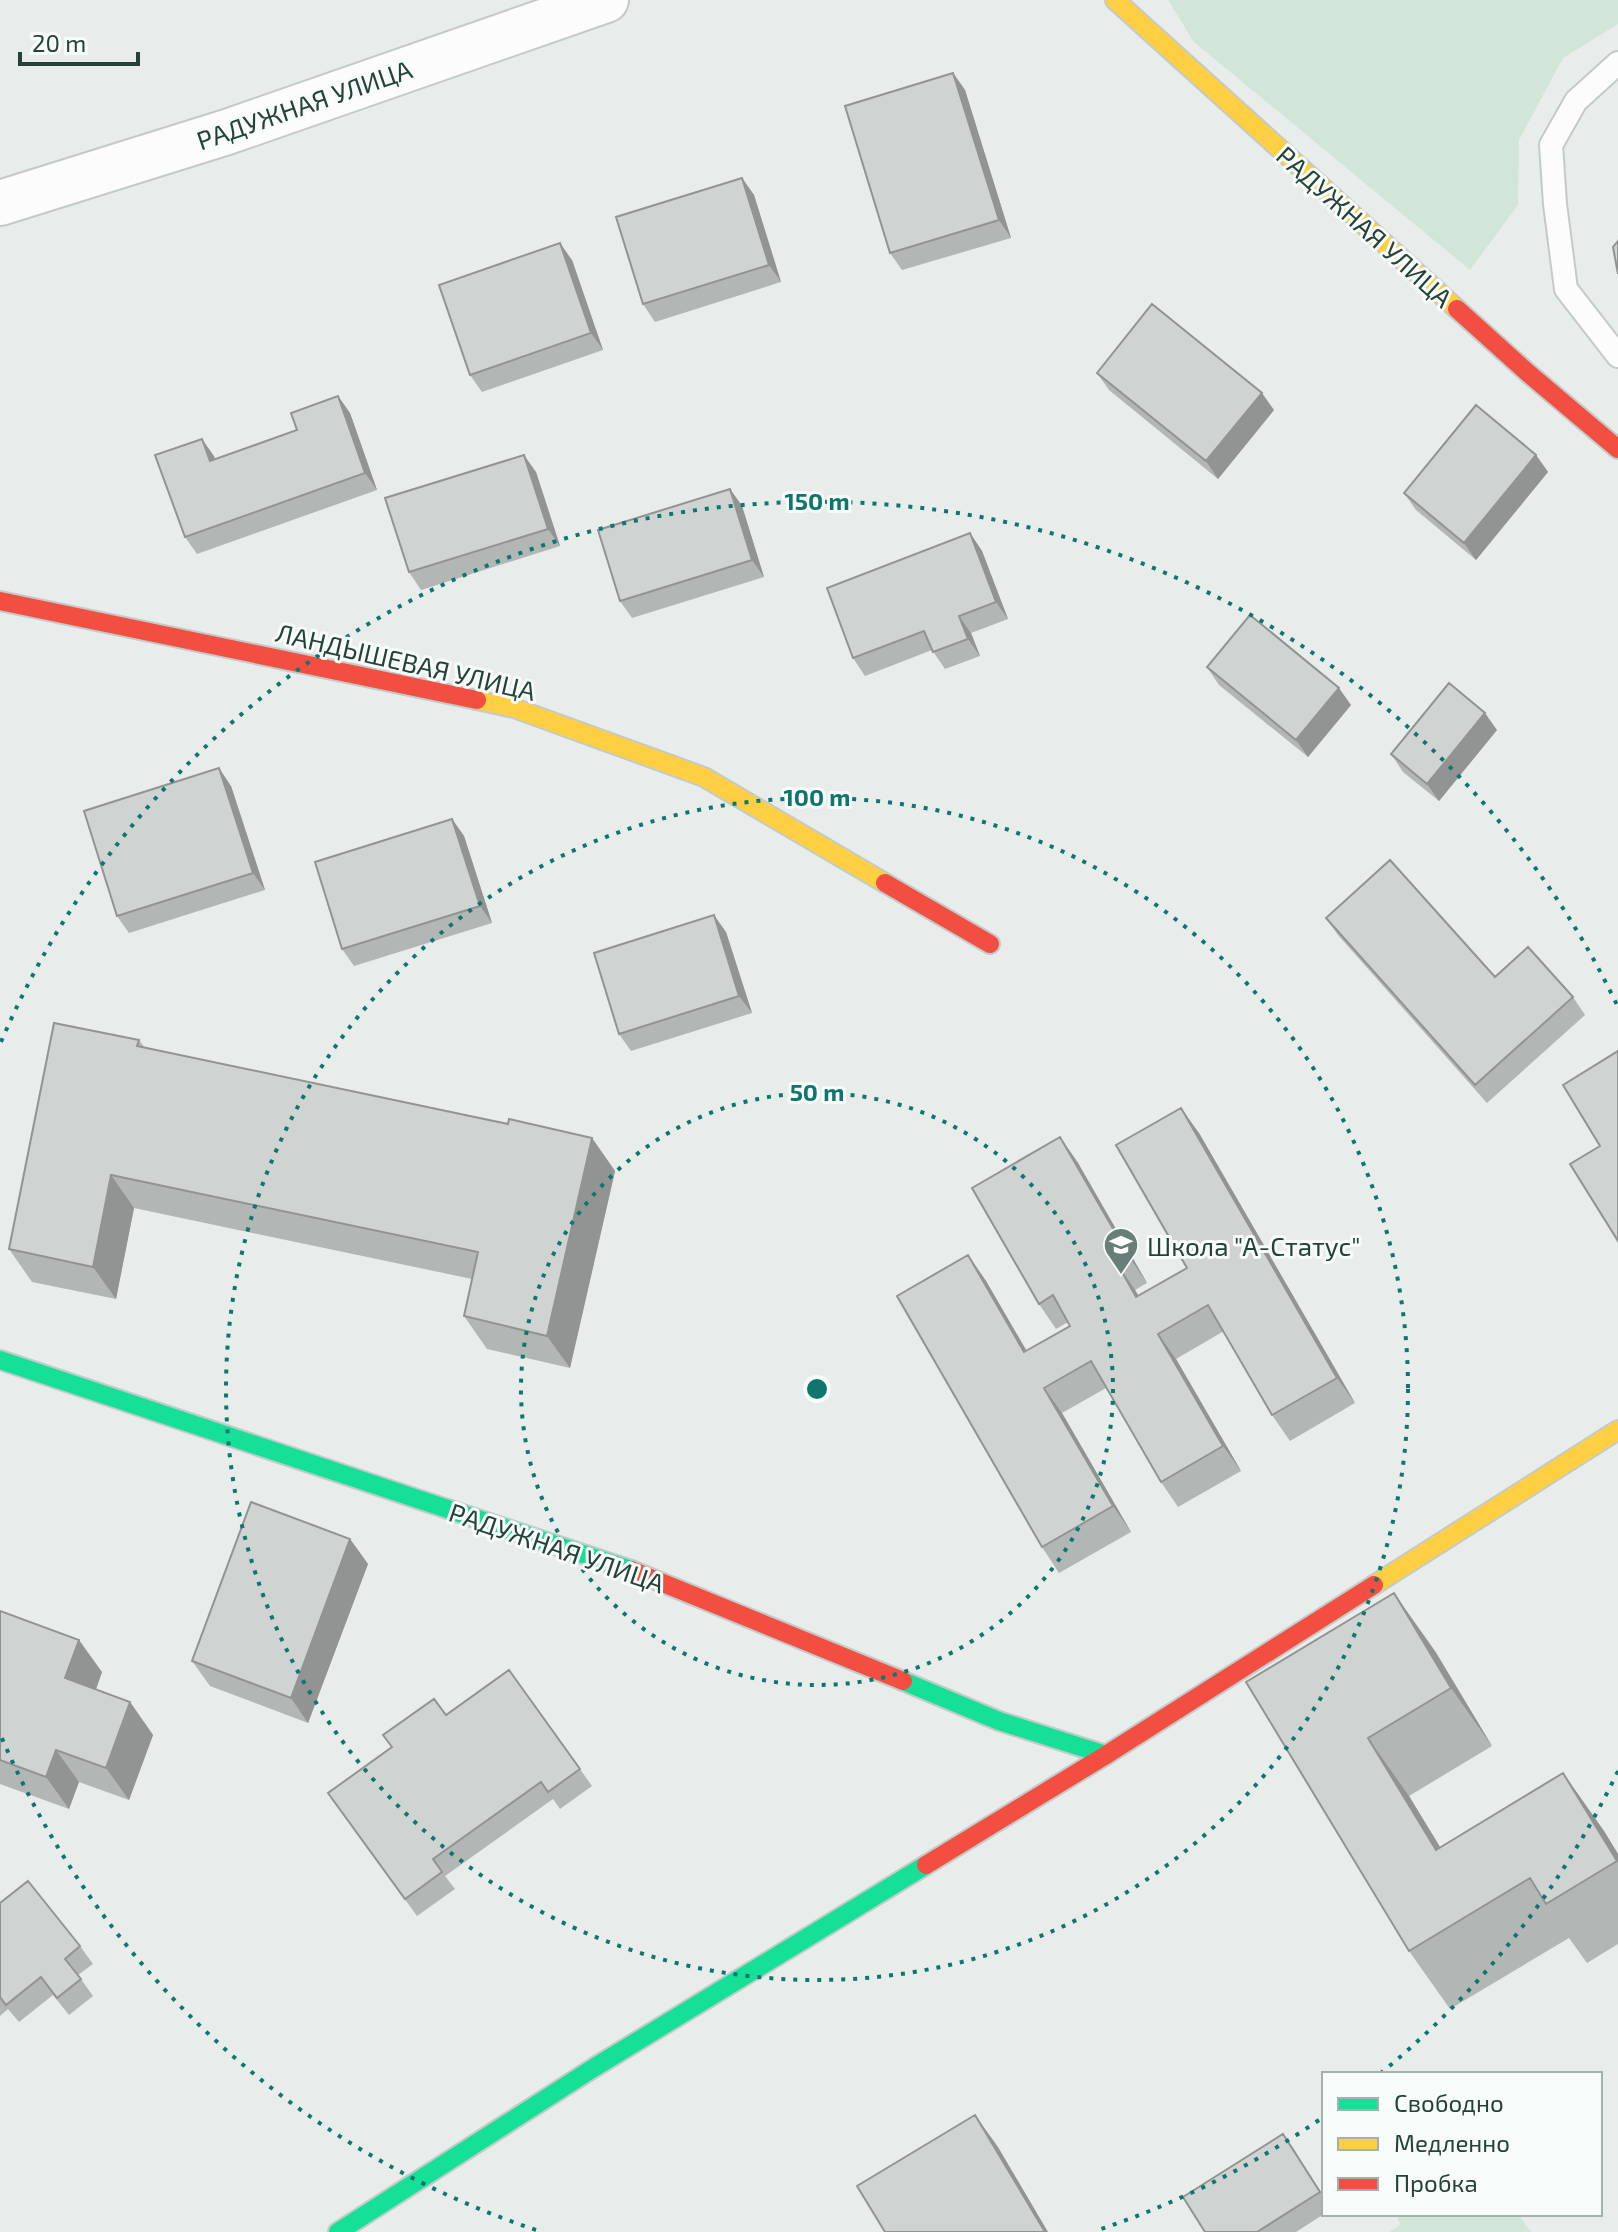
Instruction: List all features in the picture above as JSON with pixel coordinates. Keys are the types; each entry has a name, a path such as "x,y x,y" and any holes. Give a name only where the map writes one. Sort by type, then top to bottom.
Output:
{"street":[{"name":"РАДУЖНАЯ УЛИЦА","path":"0,203 227,132 606,0"},
{"name":"РАДУЖНАЯ УЛИЦА","path":"1115,0 1528,373 1618,449"},
{"name":"ЛАНДЫШЕВАЯ УЛИЦА","path":"0,601 514,708 704,777 990,944"},
{"name":"РАДУЖНАЯ УЛИЦА","path":"0,1360 619,1565 999,1721 1106,1755"},
{"path":"338,2232 595,2067 1106,1755 1618,1430"}],"lane":[{"path":"1618,63 1576,101 1551,145 1566,289 1618,356"}],"green space":[{"path":"1168,0 1618,0 1618,24 1563,58 1519,140 1518,205 1470,270 1194,42"},
{"path":"1397,2216 1519,2216 1531,2232 1389,2232 1400,2225"}],"building":[{"path":"953,73 999,220 890,253 845,106"},
{"path":"742,178 769,265 643,304 616,217"},
{"path":"1618,241 1618,274 1613,247"},
{"path":"560,243 591,333 470,375 439,285"},
{"path":"1152,304 1262,393 1206,461 1097,373"},
{"path":"338,396 365,473 185,537 155,455 202,439 210,461 297,430 291,413"},
{"path":"1476,405 1536,455 1464,543 1404,493"},
{"path":"524,455 548,529 409,572 385,498"},
{"path":"730,489 752,560 620,601 598,530"},
{"path":"970,533 996,602 959,616 968,639 933,652 924,631 853,658 827,588"},
{"path":"1250,615 1339,688 1296,740 1207,667"},
{"path":"1449,683 1485,713 1427,784 1391,754"},
{"path":"219,768 253,873 117,916 84,811"},
{"path":"452,819 480,906 342,949 315,862"},
{"path":"1390,860 1495,977 1528,947 1573,997 1475,1085 1326,918"},
{"path":"714,915 739,996 619,1034 594,953"},
{"path":"54,1023 139,1040 137,1046 508,1124 509,1119 592,1138 547,1336 464,1316 478,1252 111,1175 93,1267 9,1249"},
{"path":"1618,1051 1618,1241 1570,1164 1600,1146 1563,1085"},
{"path":"1181,1108 1337,1378 1272,1415 1208,1305 1158,1334 1223,1446 1161,1482 1091,1361 1044,1388 1113,1506 1042,1547 897,1296 968,1255 1024,1352 1070,1326 1053,1295 1039,1304 972,1188 1060,1137 1130,1258 1118,1265 1136,1297 1187,1268 1116,1145"},
{"path":"251,1502 350,1539 291,1698 192,1661"},
{"path":"1394,1593 1451,1688 1368,1738 1436,1850 1563,1773 1617,1861 1546,1904 1530,1878 1409,1951 1246,1682"},
{"path":"0,1611 79,1640 65,1678 130,1702 106,1768 56,1750 46,1777 0,1760"},
{"path":"509,1670 580,1769 548,1792 541,1782 433,1859 442,1872 405,1899 328,1793 392,1747 383,1735 434,1699 446,1715"},
{"path":"28,1881 80,1946 65,1959 81,1979 57,1998 41,1977 6,2005 0,1997 0,1903"},
{"path":"975,2115 1045,2232 885,2232 857,2186"},
{"path":"1283,2134 1320,2192 1257,2232 1205,2232 1183,2197"}],"traffic: fast":[{"path":"0,1360 631,1570"},
{"path":"903,1681 999,1721 1106,1755"},
{"path":"338,2232 595,2067 926,1865"}],"traffic: slow":[{"path":"1115,0 1457,309"},
{"path":"477,700 514,708 704,777 885,883"},
{"path":"1374,1585 1618,1430"}],"traffic: jam":[{"path":"1457,309 1618,449"},
{"path":"0,601 477,700"},
{"path":"885,883 990,944"},
{"path":"631,1570 903,1681"},
{"path":"926,1865 1374,1585"}],"place":[{"name":"Школа \"А-Статус\"","path":"1121,1276"}]}
